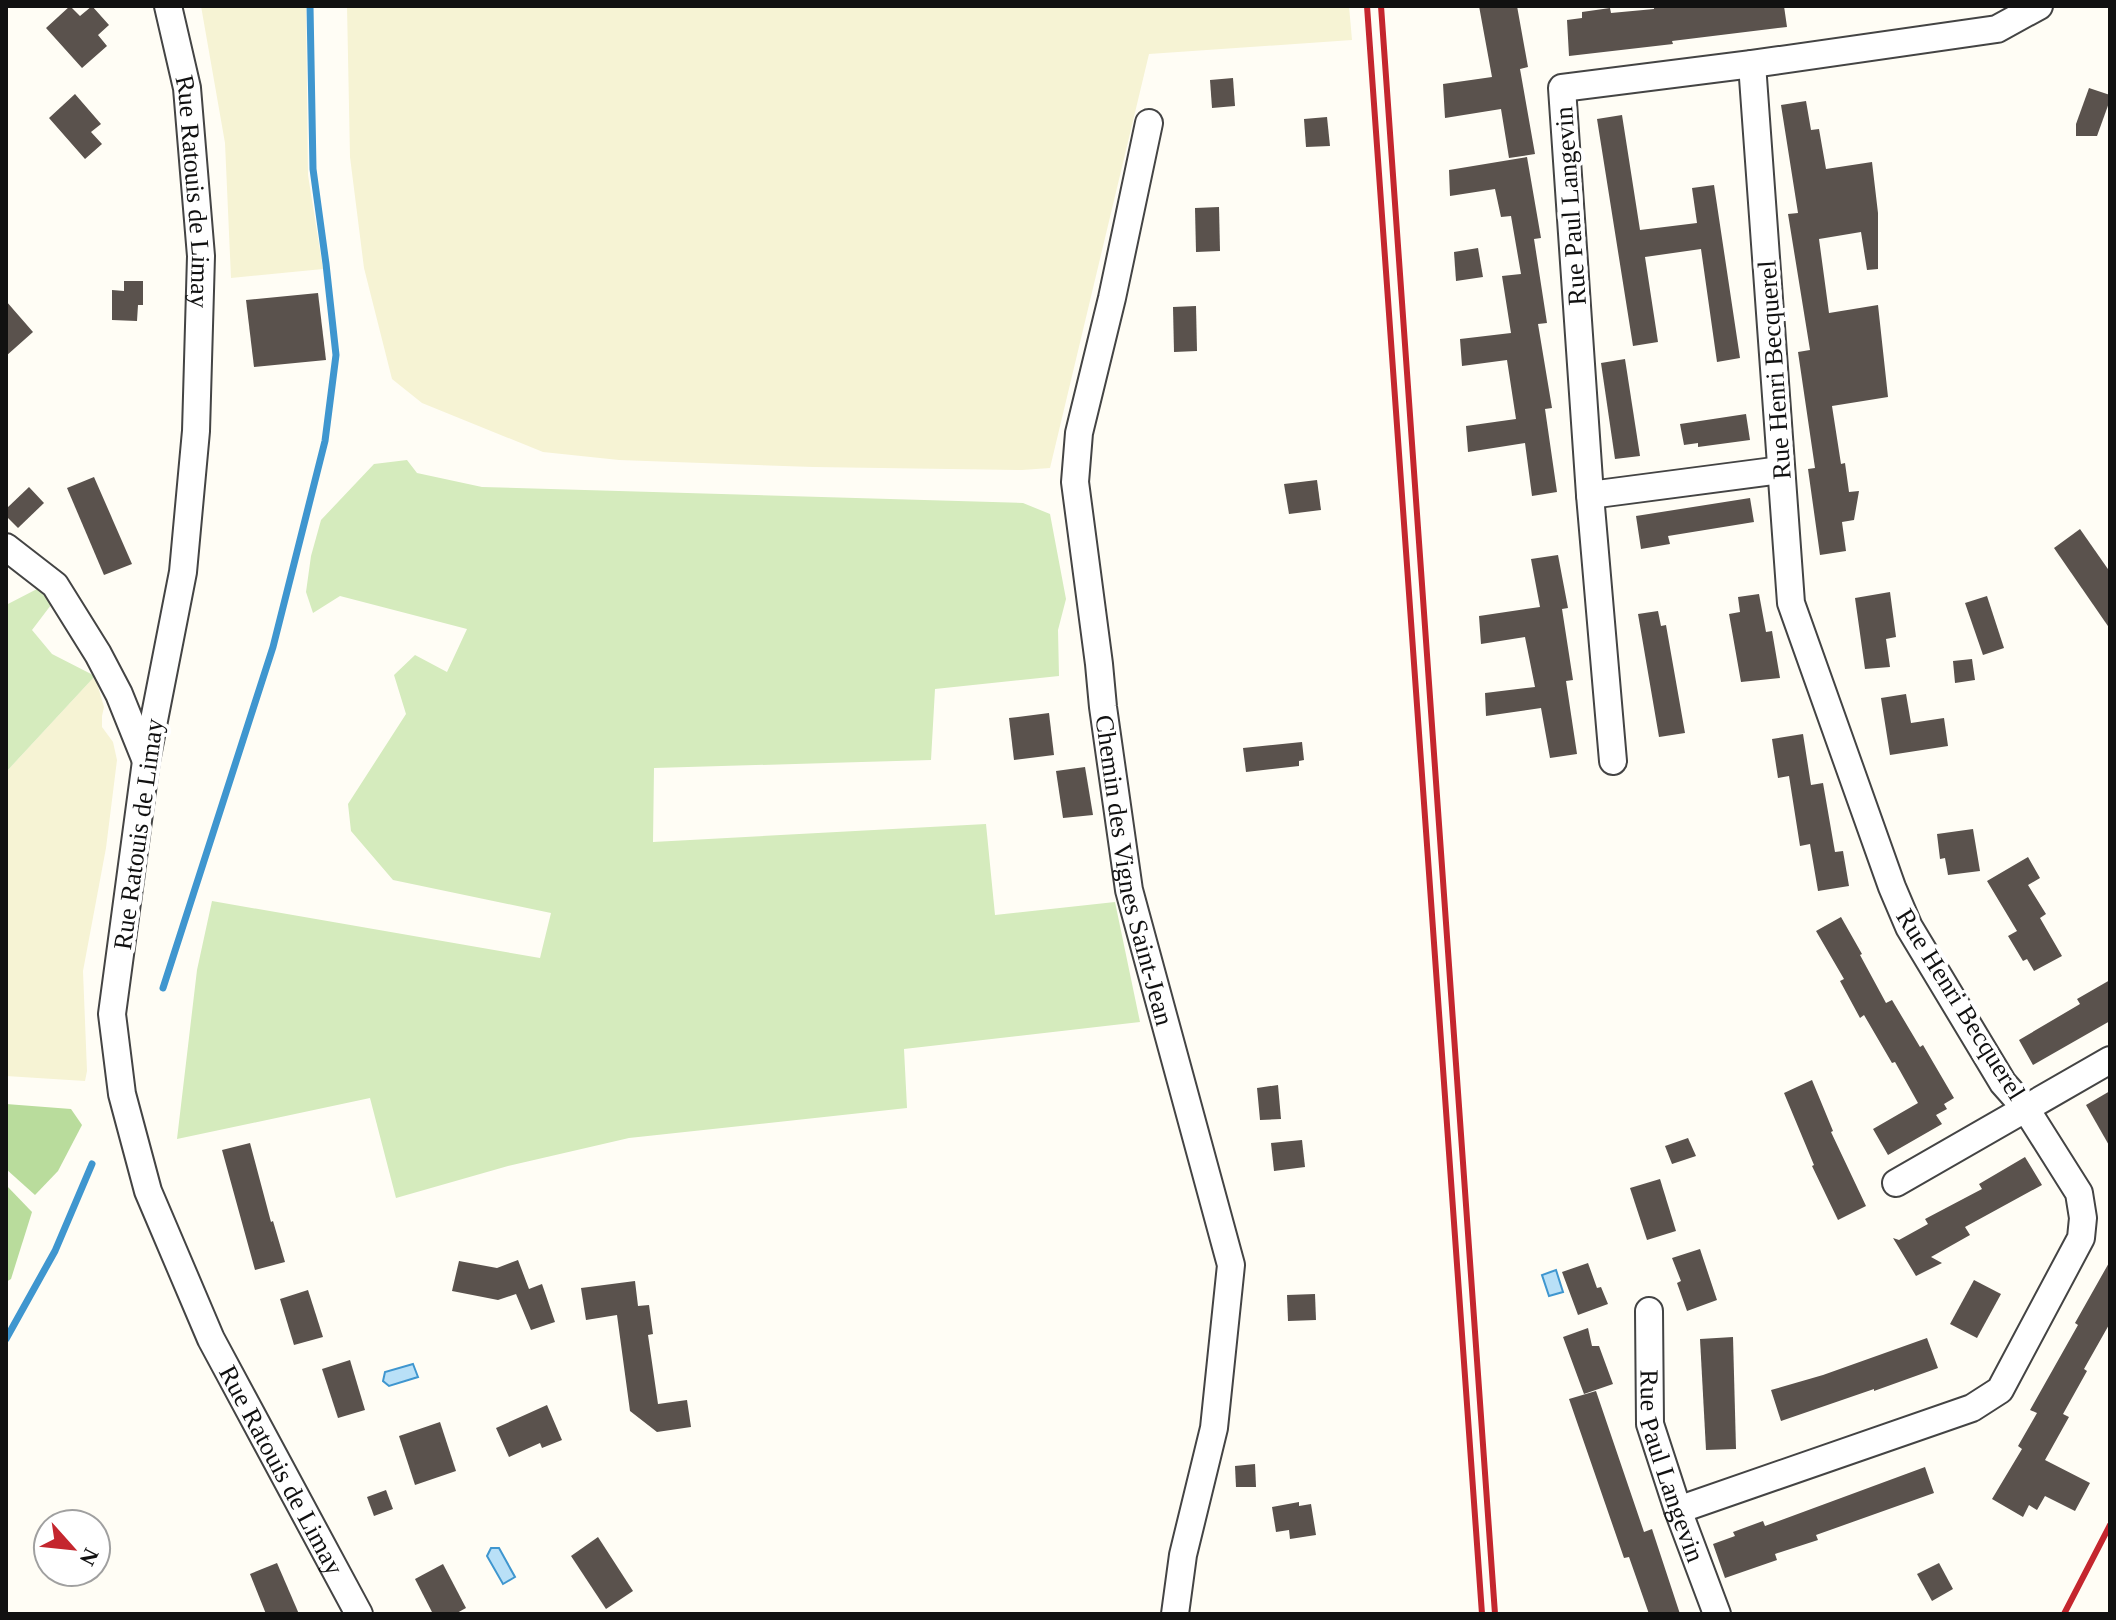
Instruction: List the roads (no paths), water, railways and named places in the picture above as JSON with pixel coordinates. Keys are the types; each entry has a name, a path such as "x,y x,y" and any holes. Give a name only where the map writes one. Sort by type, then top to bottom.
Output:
{"street":[{"name":"Rue Ratouis de Limay","path":"168,6 187,88 201,256 196,431 183,572 146,761 112,1014 122,1094 148,1191 211,1339 359,1614"},
{"name":"Rue Paul Langevin","path":"1613,761 1590,495 1562,88 1997,29 2039,6"},
{"name":"Rue Henri Becquerel","path":"1678,1510 1972,1408 2000,1390 2081,1238 2083,1218 2079,1193 2026,1109 2003,1083 1909,927 1791,603 1752,64"},
{"name":"Chemin des Vignes Saint-Jean","path":"1149,123 1112,298 1079,433 1075,482 1129,890 1231,1265 1214,1428 1183,1555 1175,1614"},
{"path":"1590,495 1781,470"},
{"path":"6,547 55,585 119,694 146,761"},
{"path":"1896,1183 2110,1060"},
{"name":"Rue Paul Langevin","path":"1649,1311 1650,1424 1717,1614"}],"water":[{"path":"1556,1270 1563,1292 1549,1296 1542,1275"},
{"path":"413,1364 418,1377 389,1386 383,1381 385,1372"},
{"path":"491,1548 499,1548 515,1577 503,1584 487,1556"}],"waterway":[{"path":"163,988 273,647 325,441 336,355 313,169 310,6"},
{"path":"6,1339 55,1251 92,1164"}],"railway":[{"path":"1367,6 1482,1614"},
{"path":"1381,6 1495,1614"},
{"path":"2064,1614 2110,1525"}]}
